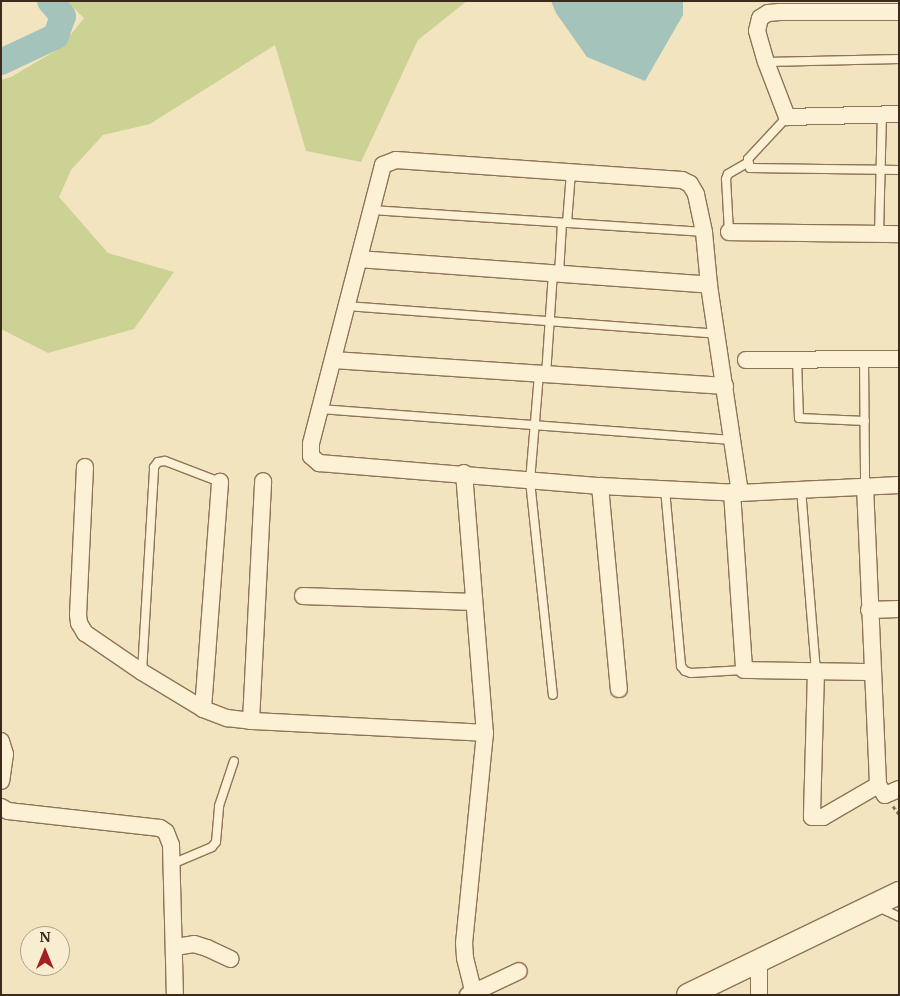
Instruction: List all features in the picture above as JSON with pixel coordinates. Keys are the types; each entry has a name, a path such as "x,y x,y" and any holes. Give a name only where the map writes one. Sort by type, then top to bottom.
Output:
{"main road":[{"path":"697,993 899,893"}],"street":[{"path":"899,12 768,13 760,18 757,31 766,62 787,117 899,114"},
{"path":"873,672 744,670 736,493 732,440 726,386 709,285 704,232 695,189 682,180 396,160 383,165 311,444 311,456 318,463 530,481 736,493 899,485"},
{"path":"729,232 899,234"},
{"path":"359,259 709,285"},
{"path":"746,360 899,359"},
{"path":"333,360 726,386"},
{"path":"85,467 79,623 85,633 142,672 203,709 227,718 251,721 485,733"},
{"path":"464,474 485,733 464,943 471,994 519,971"},
{"path":"251,721 263,481"},
{"path":"203,709 220,482"},
{"path":"600,486 619,689"},
{"path":"865,486 878,785 885,795 899,789"},
{"path":"302,596 473,602"},
{"path":"869,610 899,609"},
{"path":"816,671 812,817 823,817 878,785"},
{"path":"1,741 5,754 1,781"},
{"path":"1,807 8,811 160,828 170,838 175,948 174,995"},
{"path":"175,948 194,944 230,959"},
{"path":"759,961 759,995"}],"lane":[{"path":"766,62 899,60"},
{"path":"880,234 882,114"},
{"path":"729,232 726,179 728,174 747,163 787,117"},
{"path":"747,163 750,168 755,169 899,170"},
{"path":"553,696 530,481 534,425 565,223 570,172"},
{"path":"372,210 704,232"},
{"path":"347,306 718,334"},
{"path":"864,359 865,486"},
{"path":"798,360 799,418 865,421"},
{"path":"320,409 732,440"},
{"path":"142,672 154,467 158,462 164,461 220,482"},
{"path":"665,489 681,666 685,671 691,673 744,670"},
{"path":"801,489 816,671"},
{"path":"172,864 212,847 216,842 219,806 234,761"},
{"path":"874,905 899,917"}],"green space":[{"path":"66,1 467,1 418,40 361,162 306,151 275,45 150,124 103,135 71,170 59,197 108,253 174,272 134,329 48,353 1,329 1,80 11,77 60,48 84,18"}],"water":[{"path":"551,1 683,1 683,15 645,81 587,57 556,13"}],"waterway":[{"path":"1,62 56,36 63,16 50,1"}]}
